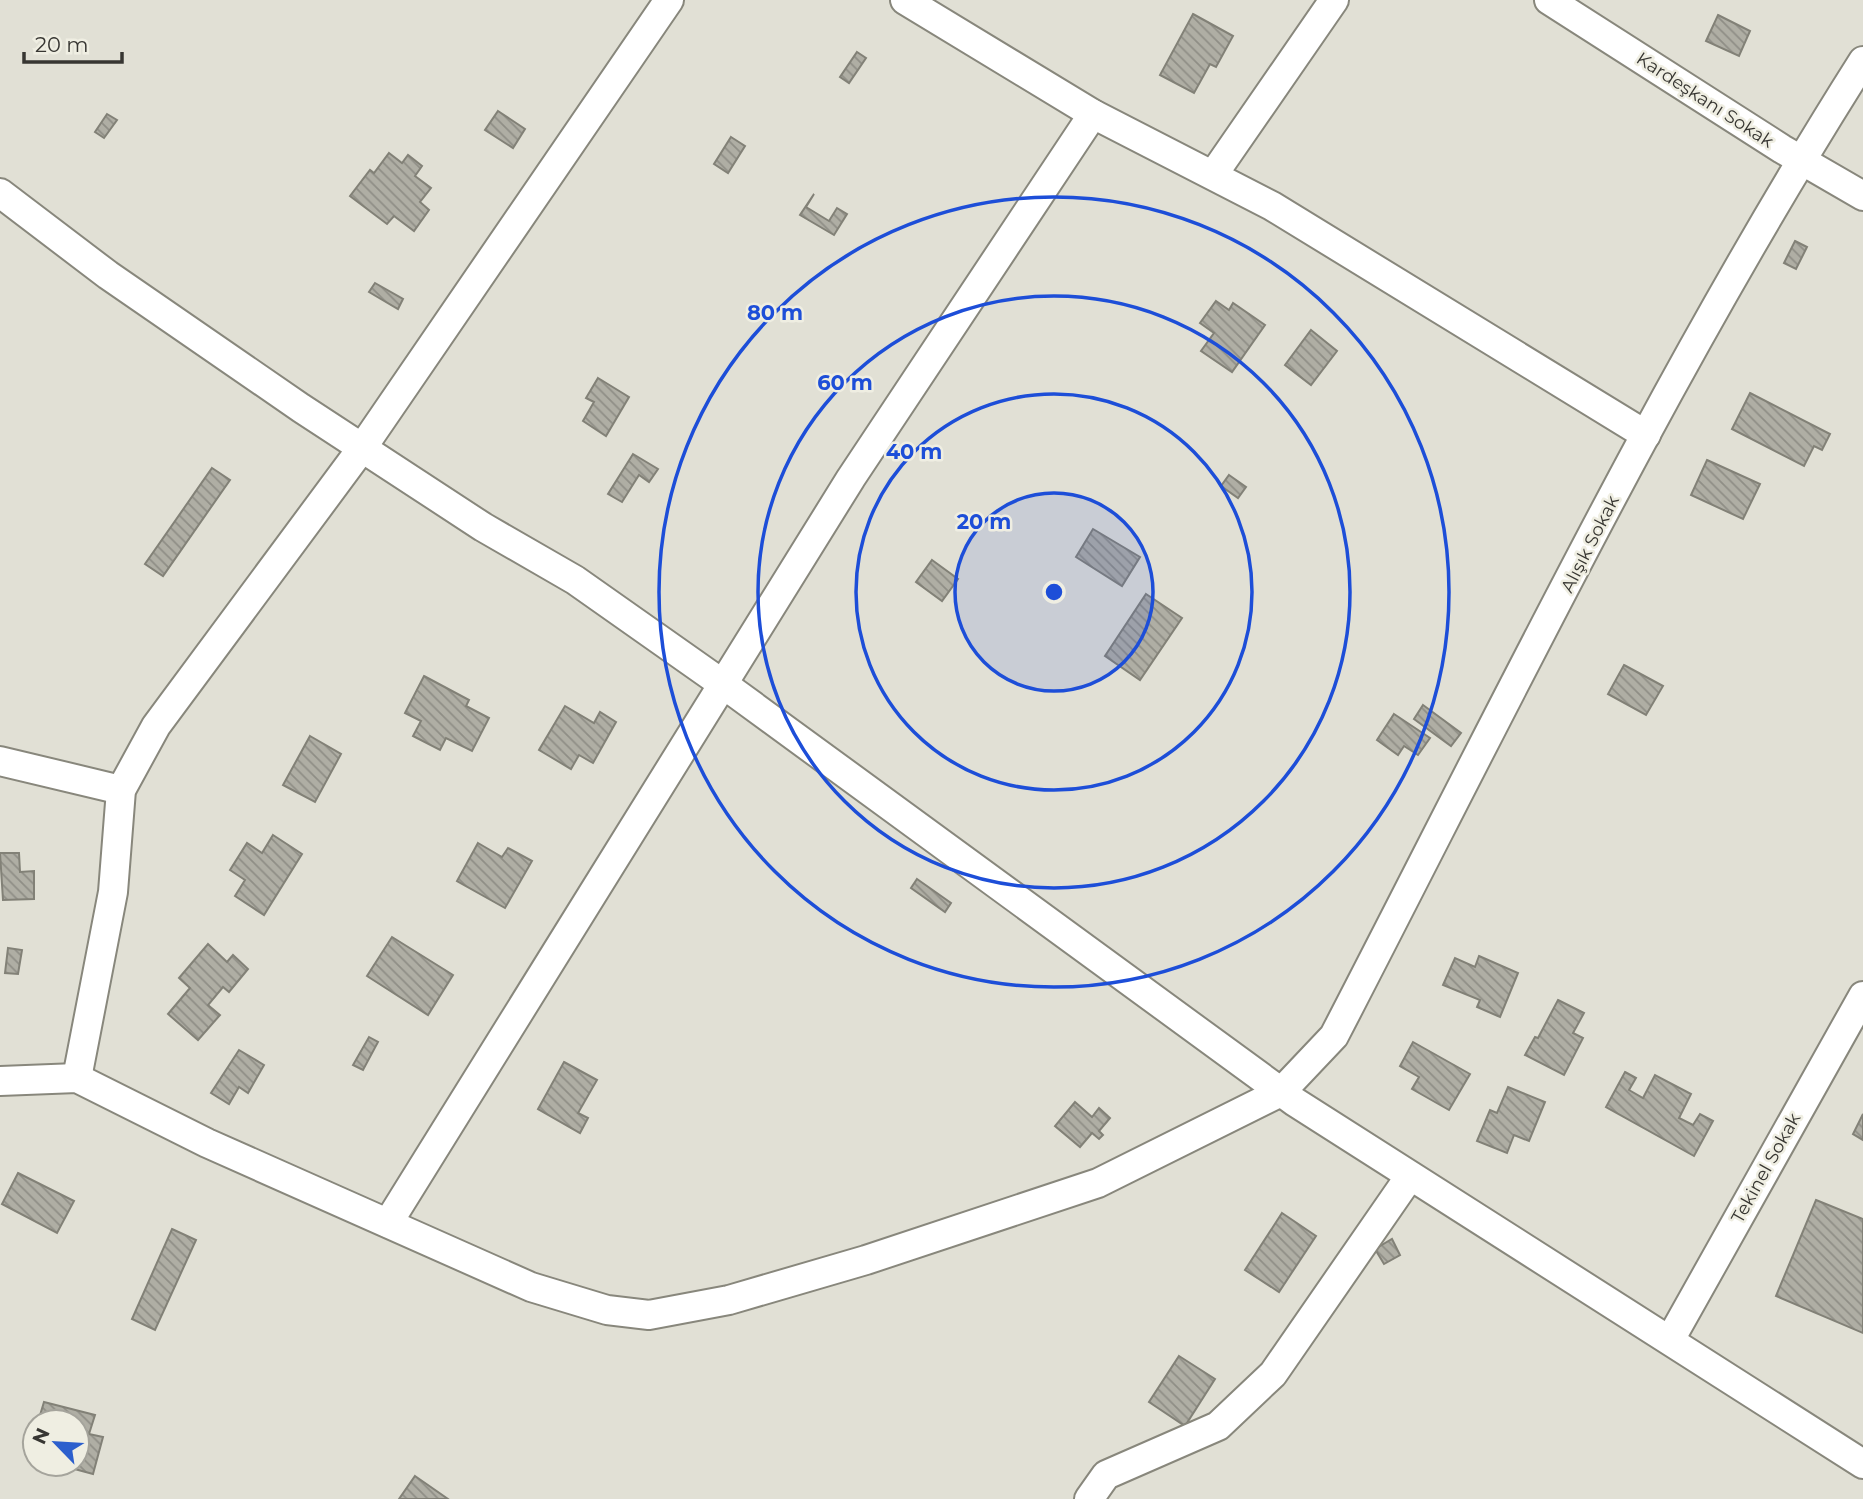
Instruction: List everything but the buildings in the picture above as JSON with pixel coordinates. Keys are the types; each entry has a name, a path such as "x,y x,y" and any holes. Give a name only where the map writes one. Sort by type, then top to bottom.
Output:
{"street":[{"path":"77,1078 113,892 121,790 156,726 362,448 669,0"},
{"path":"905,0 1093,114 1272,206 1646,435"},
{"path":"1213,175 1334,0"},
{"name":"Kardeşkanı Sokak","path":"1549,0 1863,196"},
{"name":"Alışık Sokak","path":"1281,1092 1334,1036 1646,435 1801,159 1863,61"},
{"path":"388,1223 851,478 1093,114"},
{"path":"0,193 108,275 362,448 483,527 575,580 1281,1092 1863,1464"},
{"path":"0,761 121,790"},
{"name":"Tekinel Sokak","path":"1670,1340 1863,996"},
{"path":"0,1082 77,1078 207,1143 531,1286 607,1310 649,1315 729,1300 866,1260 1098,1183 1281,1092"},
{"path":"1088,1499 1106,1475 1218,1426 1273,1374 1410,1176"}]}
